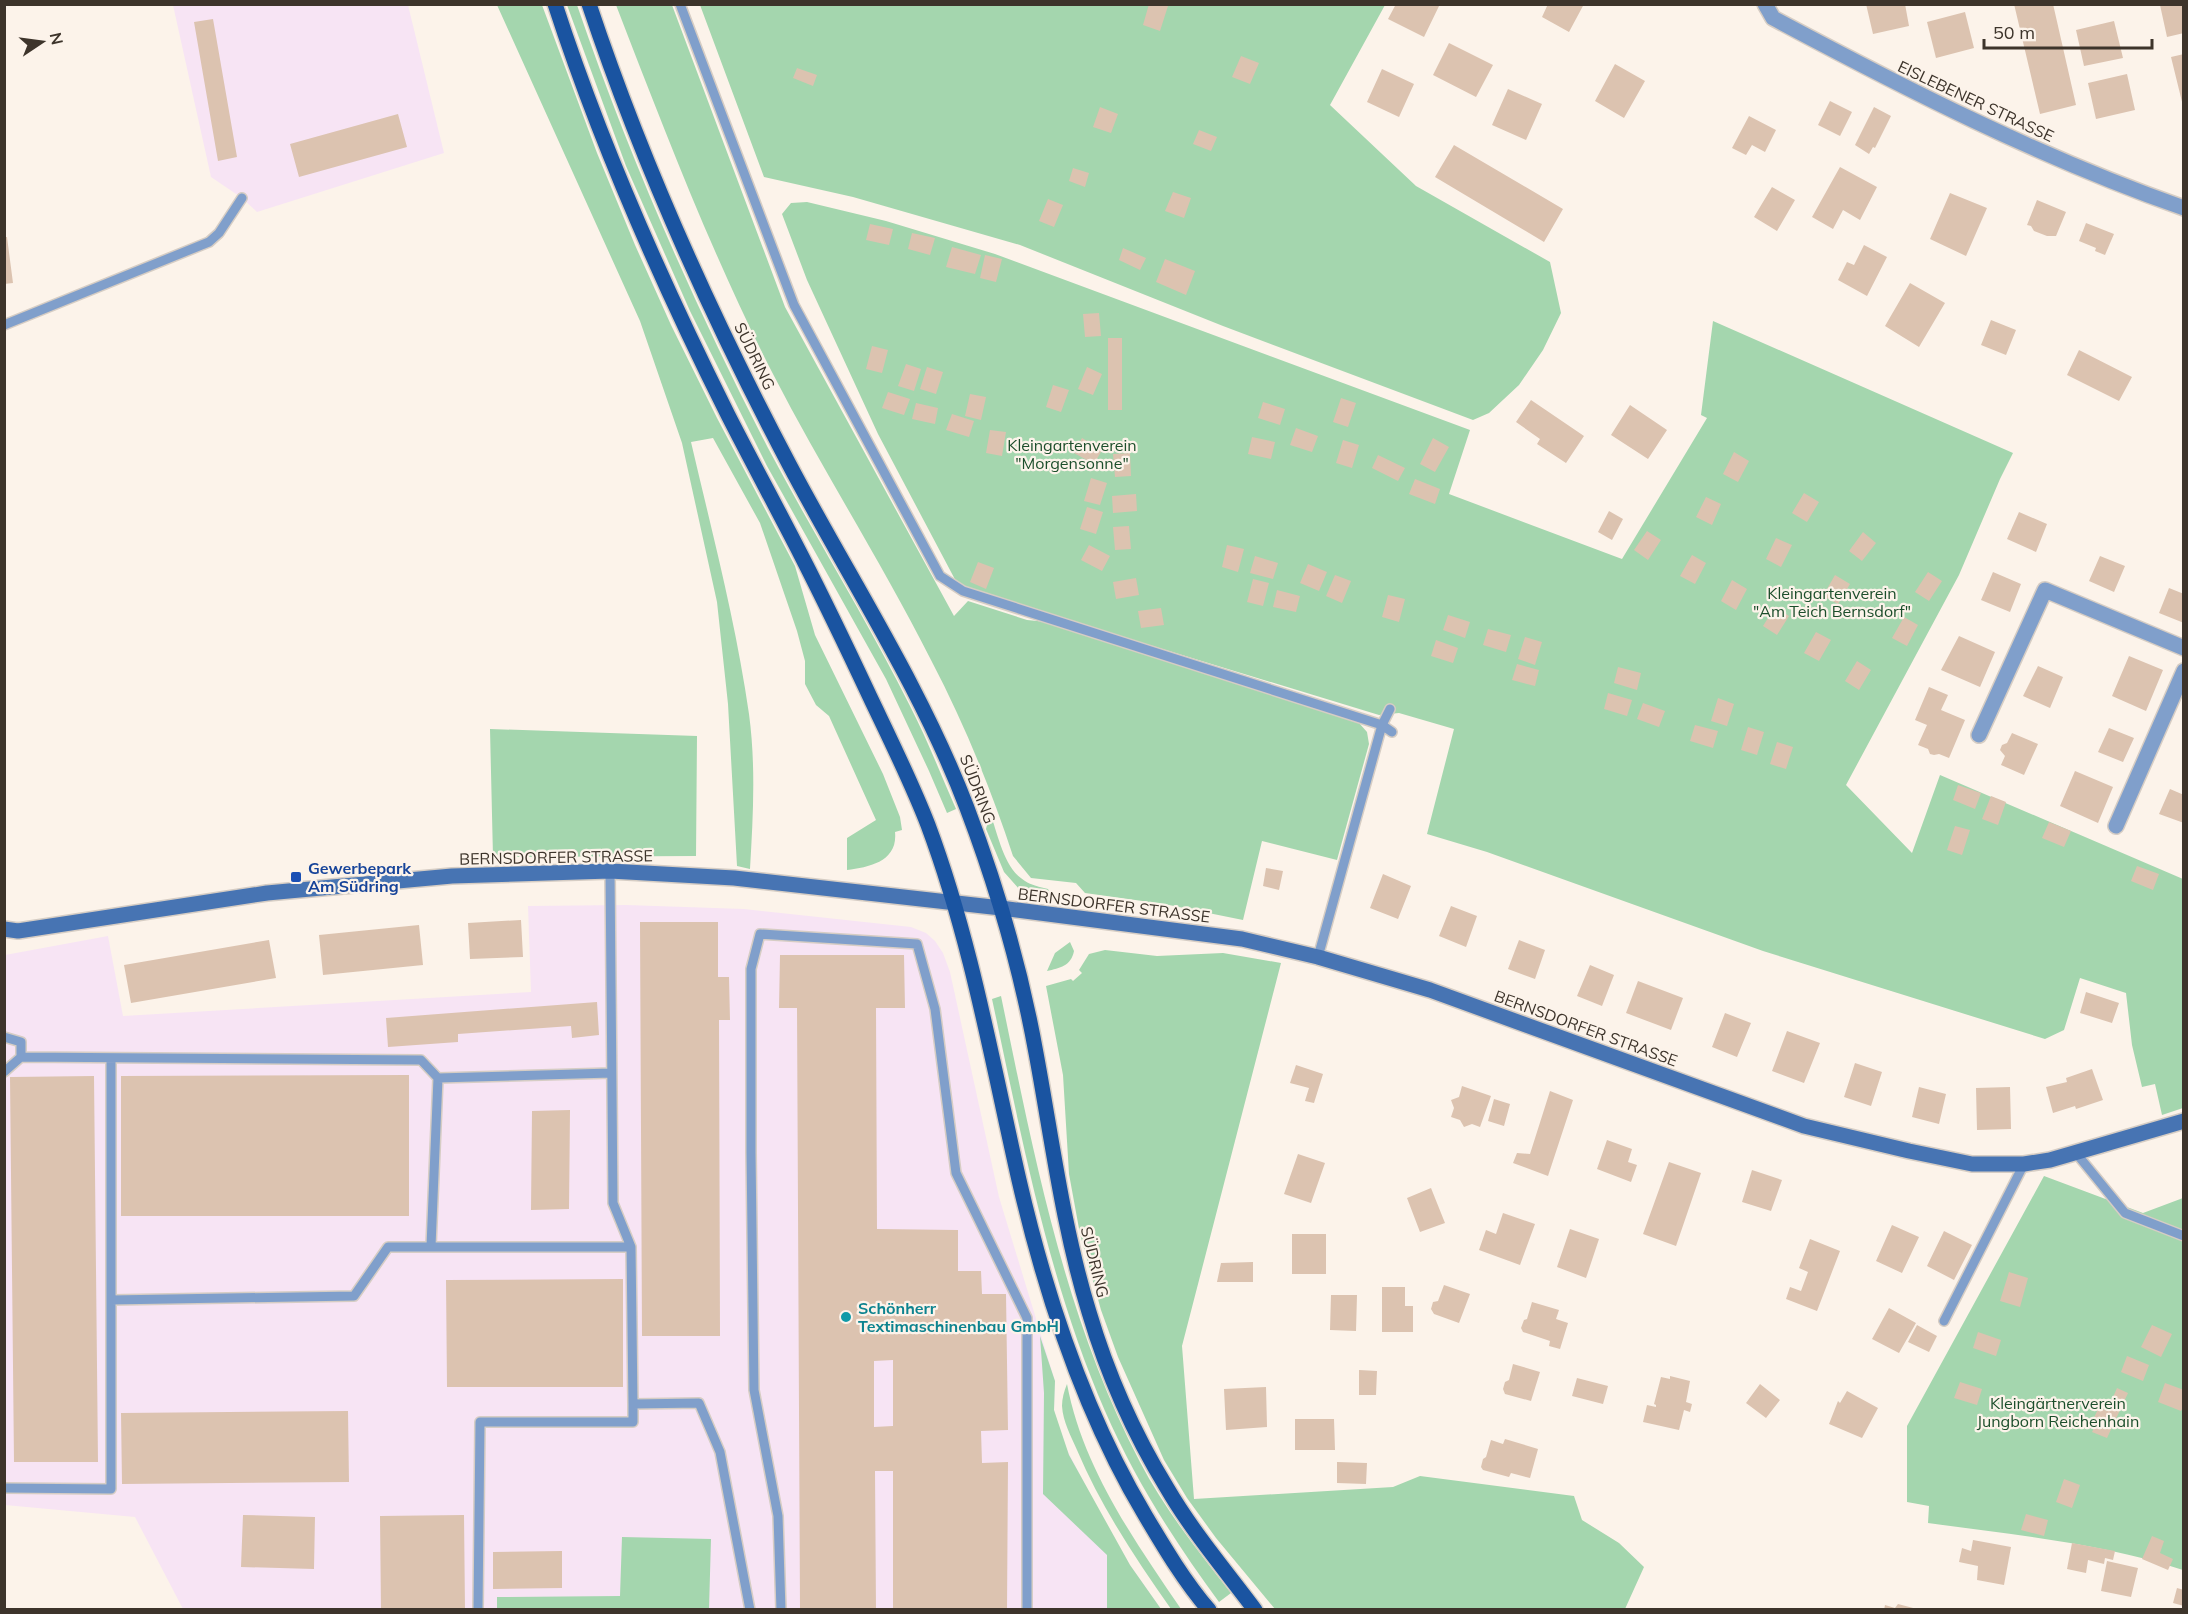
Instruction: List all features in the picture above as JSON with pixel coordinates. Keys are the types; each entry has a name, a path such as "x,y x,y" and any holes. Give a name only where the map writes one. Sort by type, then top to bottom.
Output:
{"main road":[{"path":"555,4 639,228 714,386 804,560 899,756 928,825 954,904 979,995 1020,1185 1056,1313 1075,1370 1102,1435 1131,1491 1163,1545 1198,1598 1209,1610"},
{"name":"SÜDRING","path":"589,4 638,141 683,247 789,464 910,682 967,809 1000,908 1022,986 1078,1277 1100,1344 1121,1397 1168,1490 1255,1610"}],"street":[{"name":"EISLEBENER STRASSE","path":"1765,4 1773,18 1877,74 2066,164 2184,208"},
{"path":"1978,735 2045,590 2184,648"},
{"path":"2116,826 2184,671"},
{"name":"BERNSDORFER STRASSE","path":"4,929 18,931 267,892 452,876 610,871 734,878 1000,908 1242,939 1318,957 1430,990 1804,1126 1972,1164 2024,1164 2076,1153 2184,1121"}],"lane":[{"path":"680,4 794,305 940,576 963,591 1382,725 1392,732"},
{"path":"4,325 209,242 219,233 242,198"},
{"path":"1318,957 1382,725 1390,709"},
{"path":"478,1610 480,1422 633,1422 631,1247 613,1203 610,871"},
{"path":"781,1610 778,1516 754,1390 751,969 760,934 917,944 935,1009 956,1173 1027,1318 1027,1610"},
{"path":"4,1037 21,1042 21,1057"},
{"path":"4,1072 21,1057 421,1060 438,1078 431,1246"},
{"path":"4,1488 111,1489 111,1059"},
{"path":"438,1078 611,1073"},
{"path":"2076,1153 2126,1213 2184,1236"},
{"path":"1944,1321 2024,1164"},
{"path":"111,1300 354,1296 388,1247 631,1247"},
{"path":"633,1404 699,1403 720,1452 750,1609"}],"shaded area":[{"path":"173,5 408,5 444,153 257,212 242,198 211,177"},
{"path":"626,905 744,909 911,927 926,933 935,941 943,953 950,972 999,1197 1055,1381 1054,1410 1063,1442 1130,1565 1161,1609 183,1609 135,1517 5,1505 5,955 108,936 123,1016 531,992 528,906"}],"green space":[{"path":"497,5 542,5 597,153 671,325 795,566 815,635 883,774 900,817 902,830 895,832 892,850 881,861 847,870 847,838 876,820 829,716 816,705 805,684 805,661 797,631 760,523 713,438 691,442 744,680 753,753 750,869 737,866 728,704 717,602 682,443 640,321"},
{"path":"567,5 577,5 618,118 664,230 714,340 768,448 893,673 922,731 956,809 947,813 886,679 767,466 690,311 626,166"},
{"path":"616,5 672,5 785,307 954,616 968,601 1027,620 1047,622 1359,723 1367,732 1369,744 1337,860 1262,841 1243,920 1164,904 1085,893 1076,883 1031,878 1013,856 976,756 931,660 792,410 729,284"},
{"path":"700,5 1385,5 1330,105 1416,186 1550,262 1561,313 1543,350 1519,385 1489,413 1473,420 1223,326 1020,245 853,197 764,177"},
{"name":"Kleingartenverein \"Morgensonne\"","path":"807,202 886,221 995,254 1470,430 1449,494 1622,559 1707,418 1701,415 1713,321 2013,453 1959,575 1846,785 1912,853 1940,775 2183,879 2183,1108 2162,1115 2155,1084 2142,1087 2132,1045 2126,993 2080,978 2064,1030 2045,1039 1763,951 1487,852 1427,834 1454,729 1399,713 1379,715 959,587 878,434 807,280 782,214 791,203"},
{"path":"490,729 697,736 696,856 493,857"},
{"path":"990,813 1012,868 1027,882 1048,889 1052,897 1019,889 1004,872 986,829"},
{"path":"1070,942 1074,951 1068,963 1047,971 1055,953"},
{"path":"1105,950 1157,956 1223,953 1281,963 1182,1346 1194,1499 1393,1487 1420,1476 1574,1496 1582,1520 1619,1543 1644,1567 1625,1609 1275,1609 1216,1538 1187,1498 1164,1460 1118,1357 1101,1310 1080,1234 1069,1174 1063,1075 1046,986 1071,979 1073,981 1082,973 1079,970 1089,954"},
{"path":"1001,996 1039,1175 1054,1234 1091,1350 1114,1407 1150,1480 1182,1530 1231,1593 1219,1602 1187,1557 1129,1462 1085,1361 1052,1260 1026,1156 992,999"},
{"name":"Kleingärtnerverein Jungborn Reichenhain","path":"2044,1176 2143,1213 2183,1198 2183,1570 2089,1546 1928,1523 1929,1506 1907,1502 1907,1426"},
{"path":"1040,1336 1055,1381 1054,1410 1069,1455 1130,1565 1161,1609 1107,1609 1107,1555 1043,1494 1044,1393"},
{"path":"1067,1384 1085,1445 1112,1502 1181,1609 1171,1609 1132,1552 1086,1471 1064,1418 1062,1403"},
{"path":"622,1537 711,1539 709,1609 497,1609 497,1597 620,1596"}],"building":[{"path":"1149,4 1168,6 1160,31 1143,25"},
{"path":"1396,4 1440,4 1424,37 1388,19"},
{"path":"1548,4 1584,4 1569,32 1542,17"},
{"path":"1866,4 1905,4 1909,26 1873,34"},
{"path":"2014,4 2053,4 2076,105 2040,114"},
{"path":"2160,5 2184,5 2184,33 2167,37"},
{"path":"1965,12 1974,48 1936,58 1927,22"},
{"path":"213,19 237,157 218,161 194,22"},
{"path":"2114,21 2123,58 2084,66 2076,30"},
{"path":"1449,43 1493,65 1476,97 1433,75"},
{"path":"2184,54 2184,106 2183,106 2171,57"},
{"path":"1241,56 1259,63 1250,84 1232,77"},
{"path":"1615,64 1645,81 1624,118 1595,101"},
{"path":"797,68 817,75 813,86 793,78"},
{"path":"1382,69 1414,84 1399,117 1367,102"},
{"path":"2127,74 2135,110 2096,119 2088,83"},
{"path":"1508,89 1542,104 1526,140 1492,125"},
{"path":"1830,101 1852,112 1840,136 1818,125"},
{"path":"1100,107 1118,114 1111,133 1093,127"},
{"path":"1874,107 1891,116 1875,148 1873,147 1869,154 1855,145"},
{"path":"398,114 407,147 299,177 290,144"},
{"path":"1749,116 1776,130 1765,152 1752,145 1746,155 1732,148"},
{"path":"1199,130 1217,137 1211,151 1193,144"},
{"path":"1454,145 1563,209 1544,242 1435,177"},
{"path":"1840,167 1877,187 1860,220 1843,210 1833,229 1812,217"},
{"path":"1073,168 1089,173 1085,187 1069,181"},
{"path":"1772,187 1795,200 1777,231 1754,217"},
{"path":"1173,192 1191,198 1184,218 1165,211"},
{"path":"1950,193 1987,208 1966,256 1930,239"},
{"path":"1048,199 1063,205 1054,227 1039,221"},
{"path":"2037,200 2066,212 2056,236 2047,236 2034,231 2031,226 2027,225"},
{"path":"2086,223 2114,234 2105,255 2095,251 2096,248 2079,241"},
{"path":"870,224 893,229 889,245 866,240"},
{"path":"912,233 935,238 930,255 908,249"},
{"path":"4,237 7,237 13,283 4,284"},
{"path":"1864,245 1887,257 1867,296 1838,280 1847,262 1854,265"},
{"path":"952,247 981,255 975,274 946,267"},
{"path":"1123,248 1146,258 1140,270 1119,260"},
{"path":"985,255 1002,259 996,282 980,278"},
{"path":"1165,259 1195,271 1186,295 1156,282"},
{"path":"1910,283 1945,303 1919,347 1885,326"},
{"path":"1099,313 1101,336 1085,337 1083,314"},
{"path":"1991,320 2016,330 2006,355 1981,345"},
{"path":"1108,338 1122,338 1122,410 1108,410"},
{"path":"872,346 888,350 882,373 866,369"},
{"path":"2079,350 2132,377 2119,401 2067,375"},
{"path":"906,364 921,369 914,391 898,386"},
{"path":"927,367 943,372 936,394 920,389"},
{"path":"1087,367 1102,374 1093,395 1078,389"},
{"path":"1053,385 1069,390 1061,412 1046,407"},
{"path":"888,392 910,399 904,415 882,408"},
{"path":"970,394 986,397 981,420 965,416"},
{"path":"1341,398 1356,403 1348,427 1333,422"},
{"path":"1531,400 1584,436 1566,463 1537,444 1540,439 1516,422"},
{"path":"1263,402 1285,409 1280,425 1258,418"},
{"path":"916,403 938,408 935,424 912,419"},
{"path":"1630,405 1667,430 1648,459 1611,435"},
{"path":"952,414 974,421 969,437 946,430"},
{"path":"1296,428 1318,436 1312,452 1290,445"},
{"path":"990,430 1006,432 1002,456 986,453"},
{"path":"1252,437 1275,442 1271,459 1248,454"},
{"path":"1082,438 1102,450 1094,464 1074,453"},
{"path":"1433,438 1449,447 1435,472 1420,464"},
{"path":"1343,440 1359,445 1352,468 1336,463"},
{"path":"1734,452 1749,461 1738,482 1723,474"},
{"path":"1130,453 1131,476 1115,477 1113,454"},
{"path":"1378,455 1405,468 1398,481 1372,468"},
{"path":"1091,478 1107,483 1100,505 1084,501"},
{"path":"1415,479 1440,489 1435,504 1409,494"},
{"path":"1804,493 1819,502 1807,522 1792,513"},
{"path":"1136,494 1137,511 1113,513 1112,496"},
{"path":"1706,497 1721,504 1712,525 1696,517"},
{"path":"1087,507 1103,512 1096,534 1080,529"},
{"path":"1609,511 1623,519 1612,540 1598,532"},
{"path":"2019,512 2047,524 2036,552 2007,539"},
{"path":"1129,526 1131,549 1115,550 1113,527"},
{"path":"1647,531 1661,540 1648,560 1634,550"},
{"path":"1863,532 1876,543 1862,561 1849,551"},
{"path":"1776,538 1792,545 1781,567 1766,559"},
{"path":"1089,545 1110,556 1102,571 1081,560"},
{"path":"1227,545 1244,549 1238,572 1222,567"},
{"path":"1692,555 1706,563 1695,584 1680,576"},
{"path":"1255,556 1278,563 1273,579 1250,573"},
{"path":"2100,556 2125,566 2114,592 2089,581"},
{"path":"978,562 994,568 986,589 970,582"},
{"path":"1308,564 1327,572 1319,591 1300,583"},
{"path":"1928,572 1942,581 1929,601 1915,592"},
{"path":"1993,572 2021,584 2010,612 1981,600"},
{"path":"1335,575 1351,581 1342,603 1326,596"},
{"path":"1835,575 1850,584 1838,604 1823,596"},
{"path":"1136,578 1139,595 1116,599 1113,582"},
{"path":"1253,579 1269,583 1263,606 1247,602"},
{"path":"1732,580 1747,589 1736,610 1721,601"},
{"path":"2169,588 2184,594 2184,623 2159,613"},
{"path":"1277,590 1300,596 1296,612 1273,607"},
{"path":"1388,595 1405,599 1399,622 1382,617"},
{"path":"1775,607 1789,616 1777,635 1763,626"},
{"path":"1161,608 1164,625 1141,628 1138,611"},
{"path":"1448,615 1470,622 1465,638 1443,630"},
{"path":"1904,617 1918,625 1907,646 1892,638"},
{"path":"1488,629 1511,635 1506,652 1483,645"},
{"path":"1816,632 1831,640 1819,661 1804,653"},
{"path":"1959,636 1995,652 1980,687 1941,670"},
{"path":"1525,637 1542,642 1535,665 1518,659"},
{"path":"1436,640 1458,648 1453,663 1431,656"},
{"path":"2129,656 2163,670 2146,711 2112,696"},
{"path":"1857,661 1871,670 1859,690 1845,681"},
{"path":"1517,664 1539,670 1535,686 1512,680"},
{"path":"2038,666 2063,677 2050,708 2023,696"},
{"path":"1618,667 1641,673 1637,690 1614,683"},
{"path":"1929,687 1948,695 1941,710 1965,720 1949,758 1939,754 1930,754 1928,749 1918,745 1927,725 1915,720"},
{"path":"1608,693 1632,700 1627,716 1604,709"},
{"path":"1718,698 1734,704 1727,726 1711,721"},
{"path":"1643,703 1665,711 1659,727 1637,719"},
{"path":"1695,725 1718,731 1713,748 1690,741"},
{"path":"1748,727 1764,732 1757,755 1741,750"},
{"path":"2109,728 2134,738 2123,762 2098,752"},
{"path":"2012,733 2038,744 2024,775 2001,765 2005,756 2000,750"},
{"path":"1777,742 1793,747 1786,769 1770,764"},
{"path":"2075,771 2113,787 2098,823 2060,806"},
{"path":"1958,785 1981,793 1975,809 1953,800"},
{"path":"2170,789 2184,795 2184,823 2159,814"},
{"path":"1991,796 2006,802 1998,825 1982,819"},
{"path":"2049,822 2071,831 2064,847 2042,838"},
{"path":"1955,826 1970,830 1962,855 1947,850"},
{"path":"2137,866 2159,874 2153,890 2131,881"},
{"path":"1266,868 1283,871 1279,890 1263,886"},
{"path":"1383,874 1411,886 1398,919 1370,908"},
{"path":"1451,906 1477,916 1466,947 1439,936"},
{"path":"521,920 523,957 470,959 468,923"},
{"path":"640,922 718,922 718,977 729,977 730,1020 719,1020 720,1336 642,1336"},
{"path":"419,925 423,965 323,975 319,935"},
{"path":"269,940 276,978 131,1003 124,965"},
{"path":"1519,940 1545,950 1535,979 1508,969"},
{"path":"780,955 904,955 905,1008 876,1008 877,1229 958,1230 958,1271 981,1271 982,1294 1006,1294 1008,1430 981,1431 982,1463 1008,1462 1007,1610 893,1610 893,1471 875,1471 876,1610 800,1610 797,1008 779,1008","holes":["893,1360 893,1426 874,1427 874,1361"]},
{"path":"1590,965 1614,975 1602,1006 1577,996"},
{"path":"1638,981 1683,998 1671,1030 1626,1013"},
{"path":"2086,992 2119,1003 2112,1023 2080,1013"},
{"path":"597,1002 599,1035 572,1038 571,1026 458,1034 458,1042 388,1047 386,1018"},
{"path":"1725,1013 1751,1023 1737,1057 1712,1047"},
{"path":"1787,1031 1820,1043 1804,1083 1772,1071"},
{"path":"1855,1063 1882,1072 1871,1106 1844,1097"},
{"path":"1296,1065 1323,1074 1314,1103 1305,1101 1309,1088 1290,1083"},
{"path":"2092,1069 2103,1100 2076,1109 2075,1106 2053,1113 2046,1087 2067,1082 2066,1078"},
{"path":"409,1075 409,1216 121,1216 121,1076"},
{"path":"94,1076 98,1462 14,1462 10,1077"},
{"path":"1462,1086 1491,1096 1480,1127 1472,1124 1464,1127 1460,1120 1451,1117 1454,1108 1451,1100 1459,1097"},
{"path":"1919,1087 1946,1094 1939,1124 1912,1117"},
{"path":"2010,1087 2011,1129 1977,1130 1976,1088"},
{"path":"1550,1091 1573,1100 1548,1176 1513,1163 1517,1153 1530,1154"},
{"path":"1494,1099 1510,1104 1504,1126 1488,1121"},
{"path":"570,1110 569,1209 531,1210 532,1111"},
{"path":"1607,1140 1632,1149 1628,1162 1637,1165 1631,1182 1597,1169"},
{"path":"1298,1154 1325,1163 1311,1203 1284,1194"},
{"path":"1669,1162 1701,1173 1676,1246 1643,1234"},
{"path":"1752,1170 1782,1180 1771,1211 1742,1202"},
{"path":"1431,1188 1445,1223 1420,1232 1407,1198"},
{"path":"1503,1213 1535,1224 1520,1265 1479,1250 1486,1230 1496,1234"},
{"path":"1892,1225 1919,1237 1902,1273 1876,1261"},
{"path":"1570,1229 1599,1239 1586,1278 1557,1267"},
{"path":"1944,1231 1972,1245 1954,1280 1927,1266"},
{"path":"1292,1234 1326,1234 1326,1274 1292,1274"},
{"path":"1810,1239 1840,1251 1817,1311 1786,1299 1790,1287 1801,1291 1808,1272 1799,1268"},
{"path":"1253,1262 1253,1282 1217,1282 1221,1263"},
{"path":"2009,1272 2028,1278 2020,1307 2000,1301"},
{"path":"623,1279 623,1387 447,1387 446,1280"},
{"path":"1444,1285 1470,1294 1459,1323 1434,1314 1431,1309 1433,1302 1438,1301"},
{"path":"1382,1287 1405,1287 1405,1306 1413,1306 1413,1332 1382,1332"},
{"path":"1331,1295 1357,1295 1356,1331 1330,1330"},
{"path":"1532,1302 1559,1310 1556,1319 1568,1323 1560,1349 1549,1346 1550,1341 1523,1332 1521,1328 1524,1320 1527,1319"},
{"path":"1889,1308 1916,1323 1899,1353 1872,1339"},
{"path":"1917,1325 1937,1336 1929,1352 1908,1342"},
{"path":"2152,1325 2172,1334 2161,1357 2141,1347"},
{"path":"1978,1332 2001,1340 1996,1356 1973,1348"},
{"path":"2127,1356 2149,1365 2143,1381 2121,1372"},
{"path":"1513,1364 1540,1372 1531,1401 1505,1394 1503,1389 1505,1382 1509,1380"},
{"path":"1359,1370 1377,1371 1376,1395 1359,1395"},
{"path":"1670,1376 1690,1381 1686,1402 1692,1404 1690,1412 1684,1410 1679,1430 1643,1422 1647,1405 1656,1407 1654,1404 1661,1377 1670,1379"},
{"path":"1577,1378 1608,1386 1603,1404 1572,1396"},
{"path":"1960,1382 1982,1389 1977,1405 1954,1398"},
{"path":"2165,1383 2184,1390 2184,1405 2181,1411 2158,1402"},
{"path":"1760,1384 1780,1400 1766,1418 1746,1403"},
{"path":"1266,1387 1267,1427 1226,1430 1224,1389"},
{"path":"2117,1388 2128,1393 2107,1438 2092,1432 2096,1424 2092,1422 2099,1407 2107,1411"},
{"path":"1847,1391 1878,1408 1862,1438 1829,1424 1838,1401 1840,1403"},
{"path":"348,1411 349,1482 122,1484 121,1413"},
{"path":"1295,1419 1334,1419 1335,1450 1295,1450"},
{"path":"1505,1439 1538,1449 1530,1478 1511,1473 1509,1477 1483,1470 1481,1467 1491,1440 1503,1444"},
{"path":"1337,1462 1367,1463 1366,1484 1337,1483"},
{"path":"2064,1479 2080,1485 2072,1508 2056,1502"},
{"path":"2026,1514 2048,1520 2044,1536 2021,1530"},
{"path":"243,1515 315,1517 314,1569 241,1567"},
{"path":"464,1515 465,1610 381,1610 380,1516"},
{"path":"2152,1536 2164,1541 2160,1553 2173,1559 2168,1570 2142,1559"},
{"path":"1973,1540 2011,1547 2004,1585 1977,1580 1978,1566 1959,1562 1962,1548 1971,1551"},
{"path":"2072,1543 2115,1551 2113,1560 2105,1558 2104,1564 2088,1560 2086,1573 2067,1569"},
{"path":"562,1551 562,1588 493,1589 493,1552"},
{"path":"2107,1561 2138,1568 2131,1597 2101,1591"},
{"path":"2177,1588 2184,1590 2184,1606 2173,1603"},
{"path":"1898,1604 1917,1610 1884,1610 1885,1605 1895,1608"}],"place":[{"name":"Gewerbepark Am Südring","path":"296,877"},
{"name":"Schönherr Textimaschinenbau GmbH","path":"846,1317"}],"park label":[{"name":"Kleingartenverein \"Am Teich Bernsdorf\"","path":"1832,602"}]}
